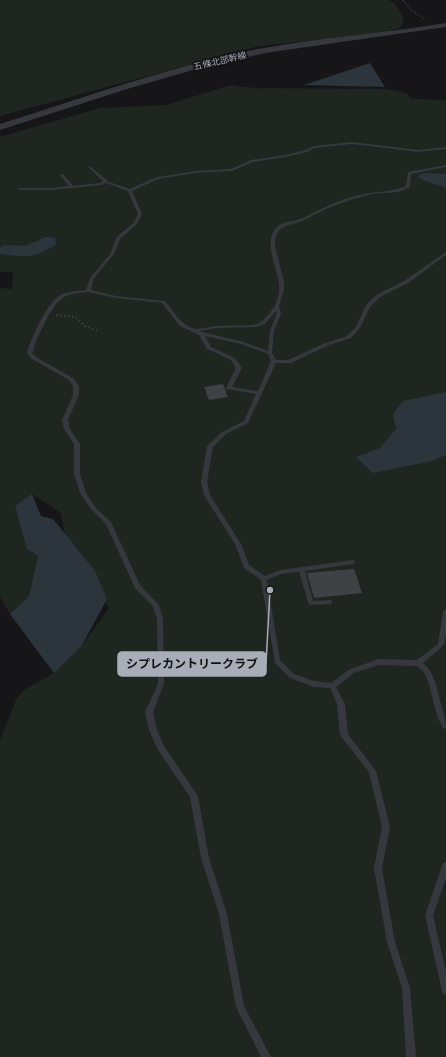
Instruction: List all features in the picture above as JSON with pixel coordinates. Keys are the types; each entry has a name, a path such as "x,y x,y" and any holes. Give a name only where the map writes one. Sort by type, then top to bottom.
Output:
{"street":[{"name":"五條北部幹線","path":"0,126 175,72 220,60 272,50 444,26"}],"lane":[{"path":"90,167 106,181 130,190 157,178 196,172 232,170 252,162 286,156 314,147 357,143 418,151 446,148"},
{"path":"194,331 216,327 254,326 263,323 277,307 283,290 272,241 276,231 283,225 304,219 312,213 335,203 369,194 401,191 408,187 409,174 446,166"},
{"path":"62,175 72,187"},
{"path":"20,189 72,187 101,184 106,181"},
{"path":"88,291 92,278 112,254 118,238 136,224 140,214 130,190"},
{"path":"274,361 289,362 326,344 349,336 358,328 368,306 378,296 406,282 446,253"},
{"path":"266,1057 240,1007 222,914 205,858 194,796 161,748 153,730 149,712 161,684 160,619 156,605 137,586 109,523 94,509 83,493 77,474 77,444 67,429 65,420 76,396 76,386 71,379 34,358 29,353 31,342 57,299 67,294 88,291 105,297 133,297 163,302 182,325 194,331 201,334 242,343 270,353"},
{"path":"274,361 270,353 272,331 279,313 277,307"},
{"path":"201,334 209,348 233,358 239,368 229,388 259,393"},
{"path":"274,361 246,422 224,433 210,446 204,482 207,495 238,544 246,566 264,579 277,661 292,676 314,684 332,686 352,671 379,662 418,663 423,665 430,677 446,726"},
{"path":"264,579 280,572 353,562"},
{"path":"301,569 311,603 328,602"},
{"path":"418,663 441,645 446,612"},
{"path":"332,686 341,704 344,735 372,771 386,827 378,868 391,942 406,988 411,1057"},
{"path":"446,866 429,915 446,991"}],"path":[{"path":"403,0 419,16 444,26"},
{"path":"48,314 75,317 85,326 98,331"}],"shaded area":[{"path":"0,0 389,0 395,4 404,19 401,27 385,33 259,46 0,116"},
{"path":"370,63 385,87 304,85"},
{"path":"231,85 253,88 385,89 406,93 412,99 446,100 446,1057 0,1057 0,740 16,700 24,690 54,673 81,647 109,608 69,557 61,513 32,494 15,507 38,556 29,596 10,614 0,597 0,288 12,289 13,272 0,272 0,137 100,108 166,105"},
{"path":"424,173 446,174 446,188 419,178 419,175"},
{"path":"46,237 55,238 56,244 35,255 16,256 0,254 0,248 5,245 25,246"},
{"path":"446,392 446,455 432,461 373,473 356,457 380,448 396,429 393,414 403,401"},
{"path":"32,494 41,516 53,519 95,571 107,599 81,647 54,673 10,614 29,596 38,556 27,549 15,506"}],"building":[{"path":"223,384 228,397 209,400 204,387"},
{"path":"354,569 362,593 314,598 307,573"}],"place":[{"name":"シプレカントリークラブ","path":"270,590"}]}
